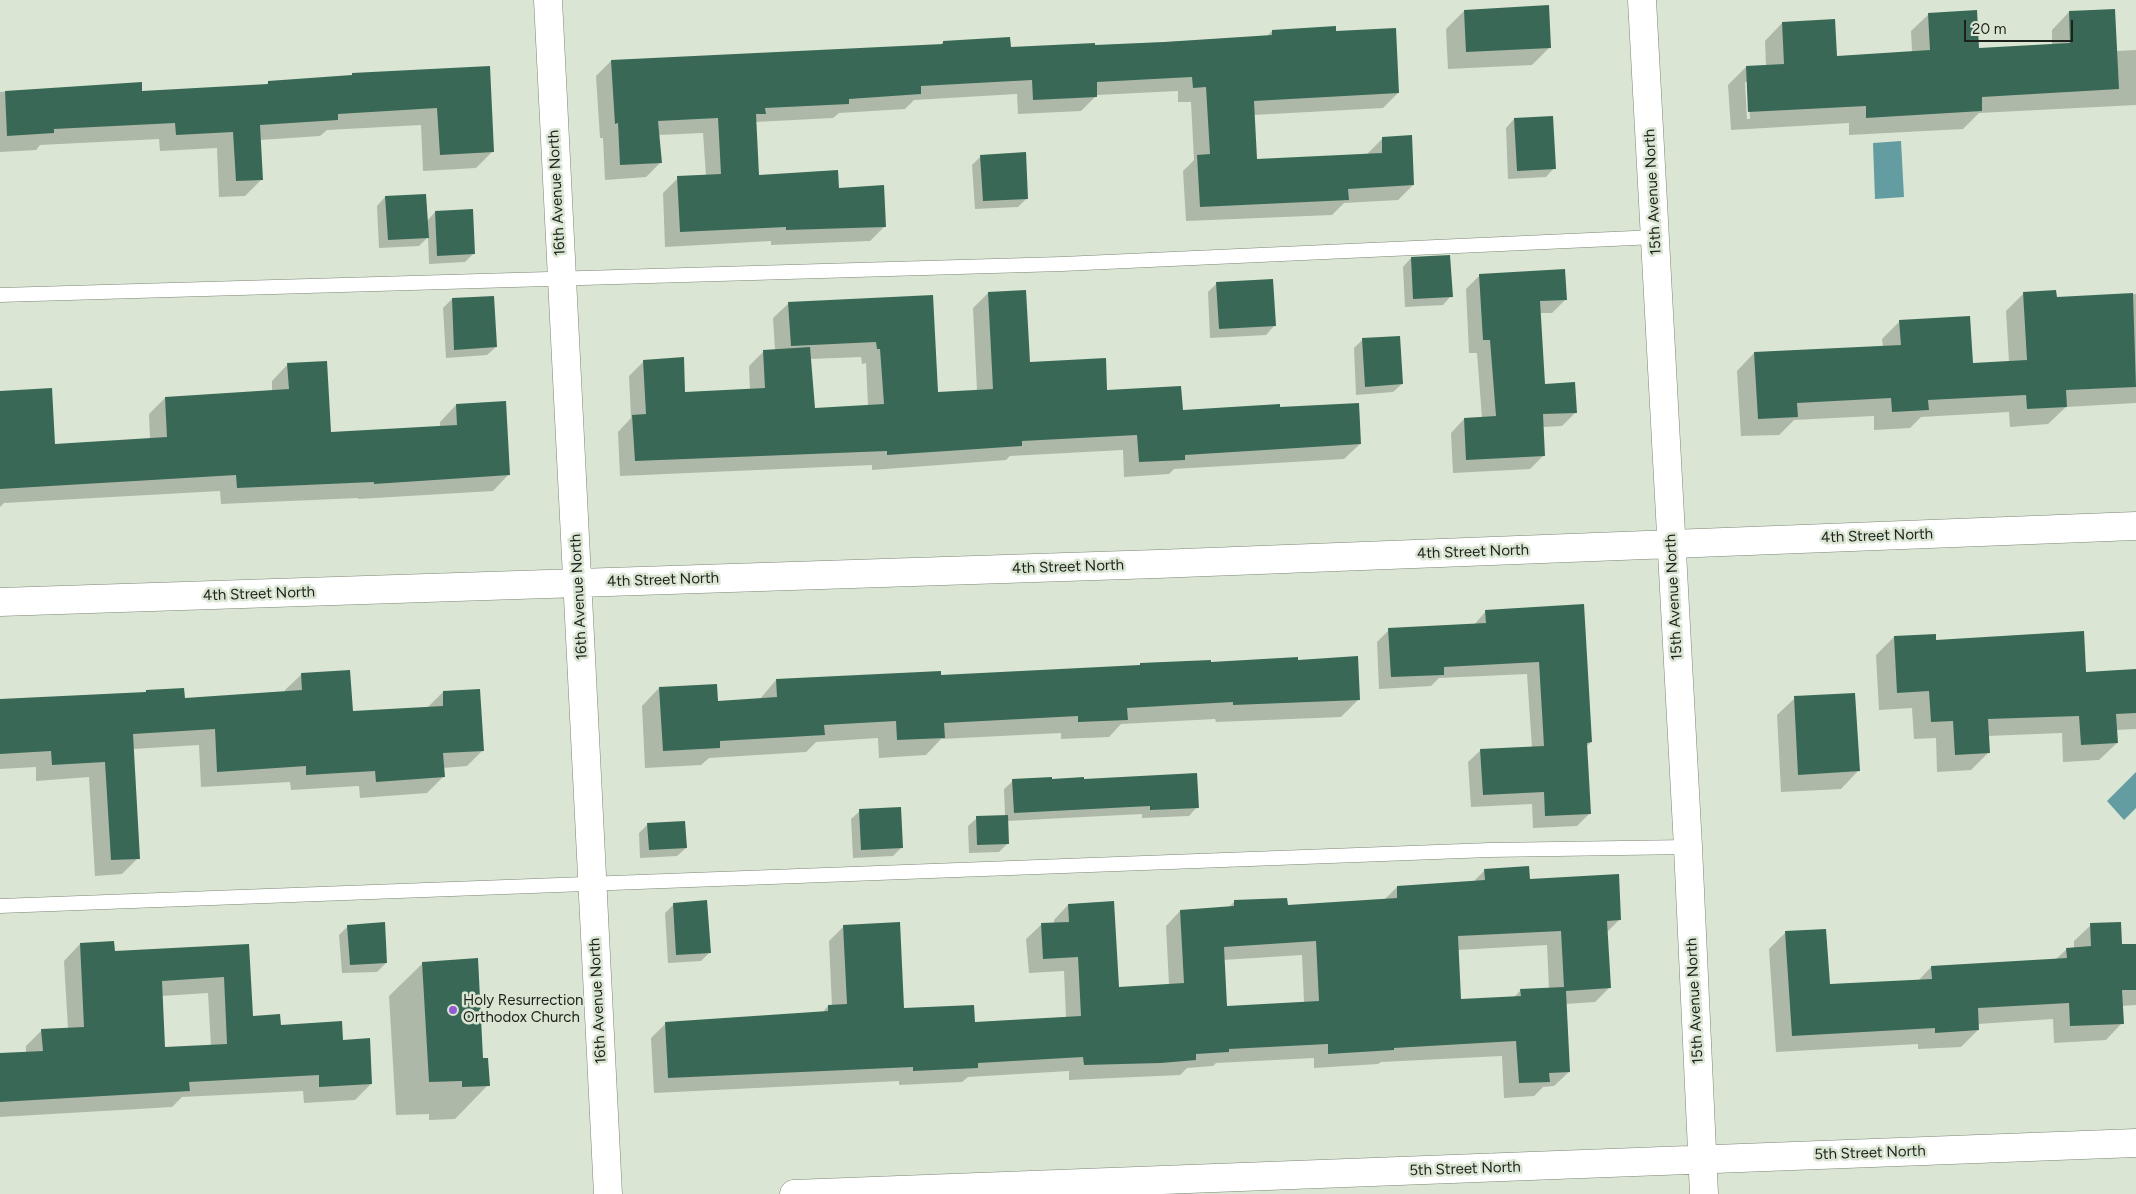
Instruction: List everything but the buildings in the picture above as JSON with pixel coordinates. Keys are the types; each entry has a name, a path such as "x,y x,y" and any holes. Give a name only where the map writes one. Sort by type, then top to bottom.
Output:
{"street":[{"name":"16th Avenue North","path":"548,0 608,1194"},
{"name":"15th Avenue North","path":"1642,0 1688,847 1704,1194"},
{"name":"4th Street North","path":"0,602 1158,564 2136,526"},
{"name":"5th Street North","path":"794,1194 2136,1143"}],"lane":[{"path":"0,295 561,277 1062,264 1656,237"},
{"path":"0,906 1490,850 1688,847"}],"water":[{"path":"1901,141 1904,197 1875,199 1873,143"},
{"path":"2136,772 2136,808 2124,820 2107,801"}],"place":[{"name":"Holy Resurrection Orthodox Church","path":"453,1010"}]}
